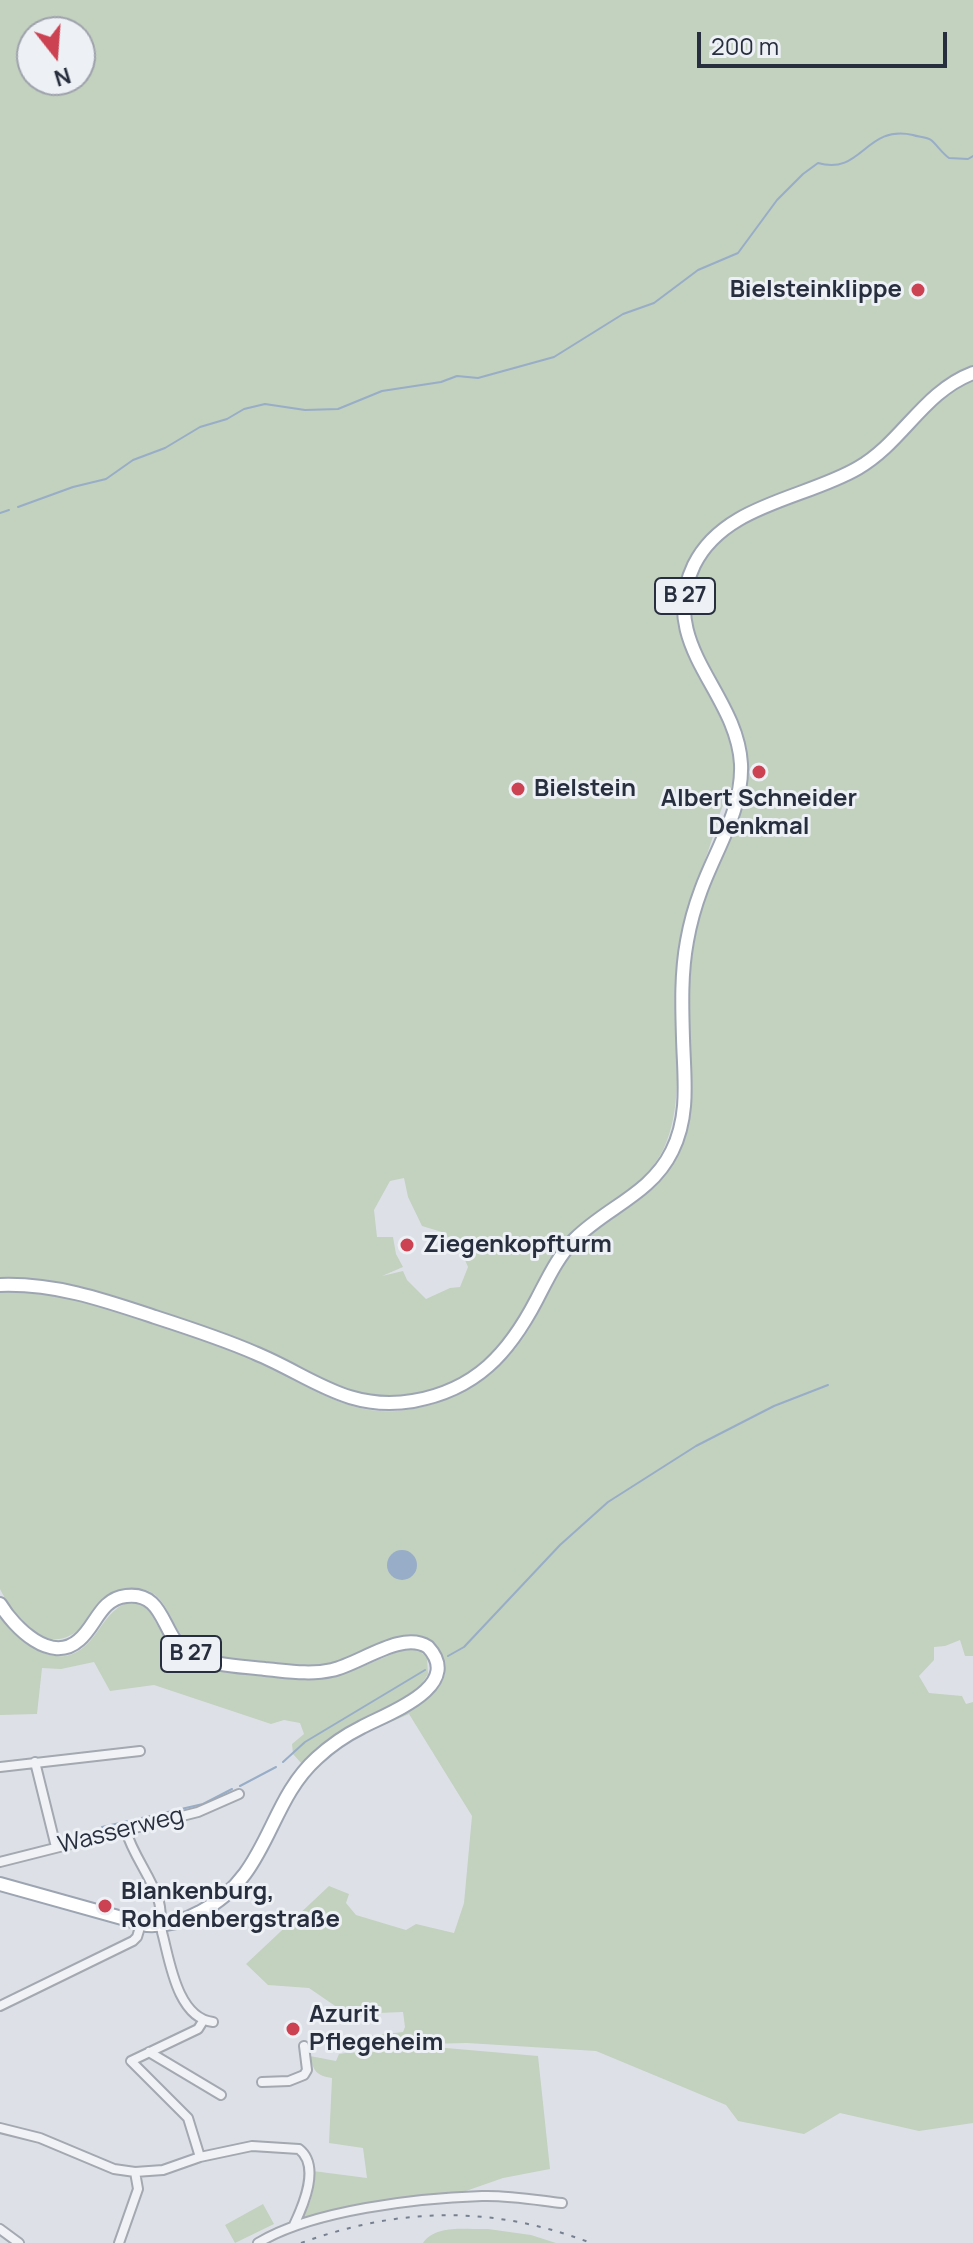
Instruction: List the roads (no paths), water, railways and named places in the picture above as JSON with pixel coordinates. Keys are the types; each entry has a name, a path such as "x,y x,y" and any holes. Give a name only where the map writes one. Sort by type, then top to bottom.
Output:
{"main road":[{"name":"B 27","path":"0,1285 51,1287 121,1306 254,1352 331,1392 361,1401 401,1403 442,1394 469,1380 498,1358 518,1333 566,1249 580,1234 639,1193 653,1179 671,1153 681,1126 685,1098 682,991 687,942 701,890 734,811 741,778 740,755 733,729 699,664 685,627 684,602 694,565 708,544 728,526 862,466 885,448 934,395 973,373"},
{"name":"B 27","path":"0,1604 28,1635 42,1644 61,1648 78,1641 109,1603 121,1597 144,1597 159,1609 175,1642 191,1654 221,1663 294,1672 333,1670 407,1641 428,1647 435,1657 436,1671 425,1693 341,1740 315,1760 297,1781 258,1855 234,1887 205,1910 162,1925 141,1924 0,1884"}],"street":[{"path":"0,1767 140,1751"},
{"path":"35,1762 56,1847"},
{"name":"Wasserweg","path":"0,1862 198,1812 239,1794"},
{"path":"126,1831 159,1900 162,1925 179,1990 203,2021 213,2022"},
{"path":"0,2006 136,1939 141,1924"},
{"path":"200,2157 188,2118 131,2061 198,2029 203,2021"},
{"path":"262,2082 289,2081 304,2075 307,2070 304,2046"},
{"path":"149,2052 221,2095"},
{"path":"0,2128 40,2138 114,2169 135,2172 163,2170 200,2157 252,2146 299,2149 305,2153 309,2184 294,2225"},
{"path":"119,2243 138,2189 135,2172"},
{"path":"258,2243 294,2225 411,2200 483,2196 562,2203"},
{"path":"0,2229 19,2243"}],"water":[{"path":"402,1550 413,1554 417,1565 413,1576 402,1580 391,1576 387,1565 391,1554"}],"waterway":[{"path":"18,507 106,479 133,460 165,448 200,427 227,419 244,409 265,404 305,410 338,409 382,391 441,382 457,376 478,378 554,357 623,314 654,303 698,270 738,253 777,200 803,174 818,163 845,163 884,137 913,135 931,140 949,158 968,159 973,156"},
{"path":"0,513 9,510"},
{"path":"448,1656 464,1647 560,1545 608,1502 696,1446 774,1406 828,1385"},
{"path":"283,1762 305,1742 425,1670"},
{"path":"240,1786 276,1767"},
{"path":"102,1827 203,1804 232,1789"}],"railway":[{"path":"301,2243 374,2222 446,2215 518,2222 591,2243"}],"place":[{"name":"Bielsteinklippe","path":"918,290"},
{"name":"Albert Schneider Denkmal","path":"759,772"},
{"name":"Bielstein","path":"518,789"},
{"name":"Ziegenkopfturm","path":"407,1245"},
{"name":"Blankenburg, Rohdenbergstraße","path":"105,1906"},
{"name":"Azurit Pflegeheim","path":"293,2029"}]}
